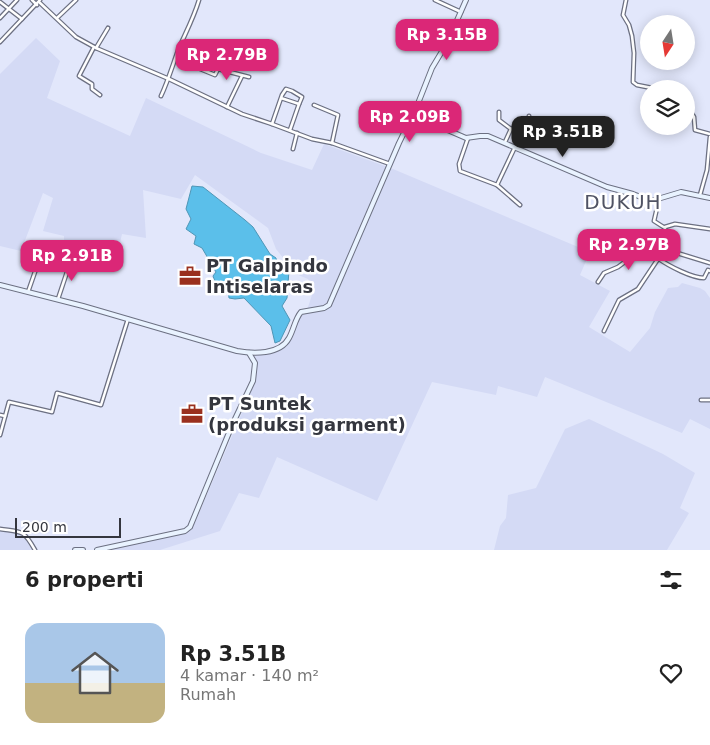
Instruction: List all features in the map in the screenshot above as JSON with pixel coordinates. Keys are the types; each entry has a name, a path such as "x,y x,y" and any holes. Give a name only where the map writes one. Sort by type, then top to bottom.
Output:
{"street":[{"path":"0,18 17,0"},
{"path":"32,0 37,5"},
{"path":"57,18 76,0"},
{"path":"160,96 169,79 199,0"},
{"path":"436,0 461,12"},
{"path":"0,285 58,299 190,338 249,353 267,352 278,348 287,341 301,312 324,308 329,305 432,68 444,50 466,0"},
{"path":"626,0 623,14 632,36 634,53 633,82 640,86"},
{"path":"0,42 40,1 76,37 95,48 169,79 242,114 390,164"},
{"path":"0,2 22,20"},
{"path":"100,95 92,89 92,84 79,76 108,28"},
{"path":"176,59 215,75 218,69 249,77"},
{"path":"227,107 242,76"},
{"path":"272,124 281,98 284,92 289,89 302,97 290,130"},
{"path":"281,98 299,104"},
{"path":"314,105 338,115 332,143"},
{"path":"500,112 499,120 511,129"},
{"path":"413,115 468,138 483,135 505,142 607,187 651,201 681,192 710,198"},
{"path":"505,142 511,129 529,123 529,116"},
{"path":"695,124 696,130 710,136 706,170 700,195"},
{"path":"293,149 297,133"},
{"path":"468,138 460,164 460,171 496,185 520,206"},
{"path":"496,185 515,147"},
{"path":"660,198 654,221 665,226 675,224 710,229"},
{"path":"604,331 619,300 638,289 664,249 665,226"},
{"path":"28,292 44,246"},
{"path":"598,282 604,273 618,267 641,250 673,267 702,278 709,271 710,264 664,249"},
{"path":"58,299 71,260"},
{"path":"0,436 9,402 52,412 57,393 101,405 128,320"},
{"path":"98,550 185,531 190,527 233,423 253,381 255,363 249,353"},
{"path":"701,400 710,400"},
{"path":"0,416 5,416"},
{"path":"0,529 19,531 28,538 35,550"},
{"path":"75,550 83,550"}],"shaded area":[{"path":"36,38 60,61 47,98 130,136 146,98 261,153 312,170 324,144 393,169 590,252 580,275 610,291 589,327 630,352 650,328 655,312 668,288 678,287 682,283 700,288 710,298 710,429 690,419 682,433 545,377 537,397 498,386 496,395 432,382 377,501 277,457 259,498 239,493 220,531 160,550 105,550 186,533 193,527 253,387 257,366 255,356 274,352 289,343 301,315 307,310 314,289 308,279 296,274 276,249 268,228 195,175 181,199 143,190 146,238 122,234 115,265 64,248 64,236 43,231 53,198 43,193 21,251 0,246 0,74"},
{"path":"589,419 663,454 695,473 680,508 689,513 667,550 494,550 500,526 506,518 508,495 536,488 565,429"},
{"path":"0,531 14,531 25,538 32,550 0,550"}],"water":[{"path":"192,186 203,187 245,220 253,227 270,254 276,258 277,265 289,270 287,298 282,306 290,320 280,341 275,343 271,326 244,298 229,298 228,289 215,282 213,276 216,272 202,248 194,244 196,236 186,229 191,219 186,209"}],"place":[{"name":"PT Galpindo Intiselaras","path":"190,276"},
{"name":"PT Suntek (produksi garment)","path":"192,414"}],"district":[{"name":"DUKUH","path":"623,202"}]}
